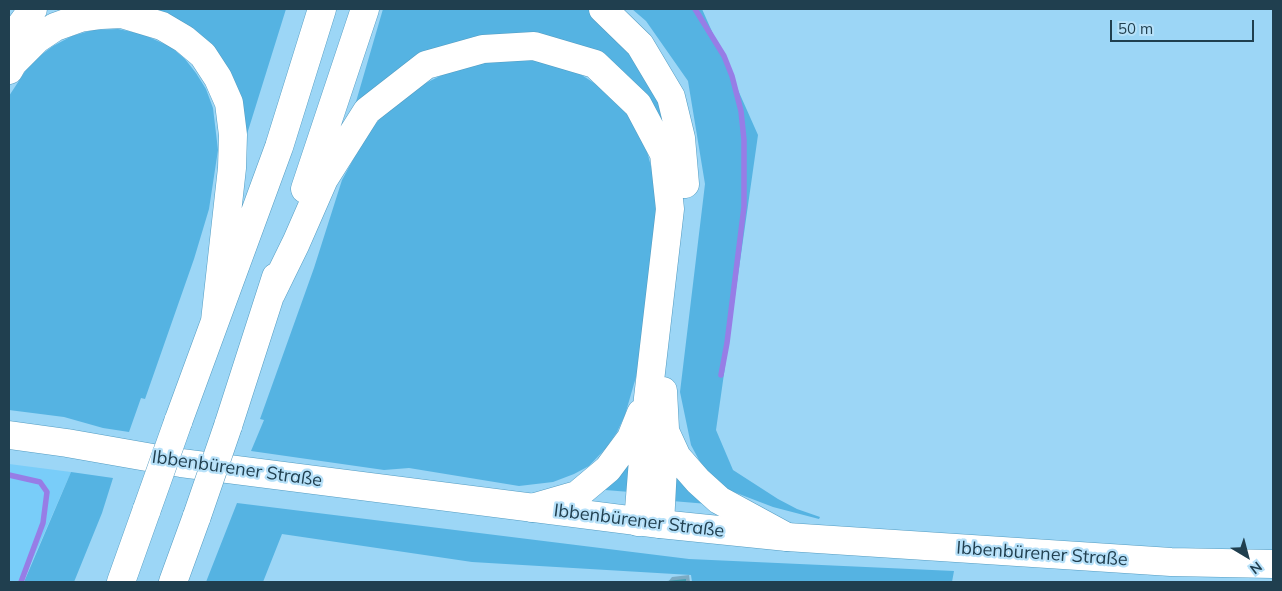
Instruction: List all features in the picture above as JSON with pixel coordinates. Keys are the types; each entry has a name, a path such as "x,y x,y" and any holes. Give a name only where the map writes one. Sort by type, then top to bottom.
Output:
{"main road":[{"path":"9,41 33,9"},
{"path":"121,582 278,147 322,9"},
{"path":"173,582 228,426 365,9"},
{"path":"603,9 640,45 671,97 681,138 685,184 682,228 662,388 665,429 649,523"},
{"path":"9,70 13,63 37,39 55,27 80,18 101,15 122,14 162,26 184,39 203,55 218,78 229,102 233,135 232,168 215,321"},
{"path":"271,294 324,180 367,111 426,65 483,49 534,46 595,64 638,105 664,154 670,209 648,398 649,523"},
{"path":"532,508 577,495 608,468 631,438 648,398"},
{"path":"665,429 676,456 712,494 719,500 787,537"},
{"name":"Ibbenbürener Straße","path":"9,435 181,463 649,523 787,537 1171,562 1273,564"}],"shaded area":[{"path":"125,9 286,9 243,147 221,71"},
{"path":"383,9 590,9 657,82 677,164 630,84 502,38 353,112"},
{"path":"632,9 702,9 758,135 716,430 733,470 778,499 797,509 820,517 819,519 773,507 726,489 708,477 691,445 680,392 705,184 688,81 646,21"},
{"path":"118,29 142,34 171,47 185,59 206,89 213,108 218,150 209,209 194,259 145,399 141,398 129,432 103,428 64,417 9,410 9,96 26,70 37,58 53,46 72,36 93,30"},
{"path":"532,59 577,72 608,92 636,126 645,144 652,170 656,217 638,370 625,415 617,432 606,448 589,466 574,474 553,482 519,486 409,468 384,470 251,451 264,420 260,419 314,268 342,180 367,134 389,108 414,89 450,71 484,62"},
{"path":"9,464 71,472 23,582 9,582"},
{"path":"628,466 632,469 630,492 605,490 605,487"},
{"path":"71,472 113,478 102,513 74,582 24,582"},
{"path":"672,473 708,504 672,501"},
{"path":"237,503 689,559 954,571 952,582 692,582 691,575 472,562 282,534 263,582 206,582"}],"building":[{"path":"686,579 686,582 667,582 667,581"}],"waterway":[{"path":"695,9 724,56 732,76 741,111 744,140 744,207 727,343 721,375"},
{"path":"9,475 40,482 47,492 43,523 21,582"}]}
